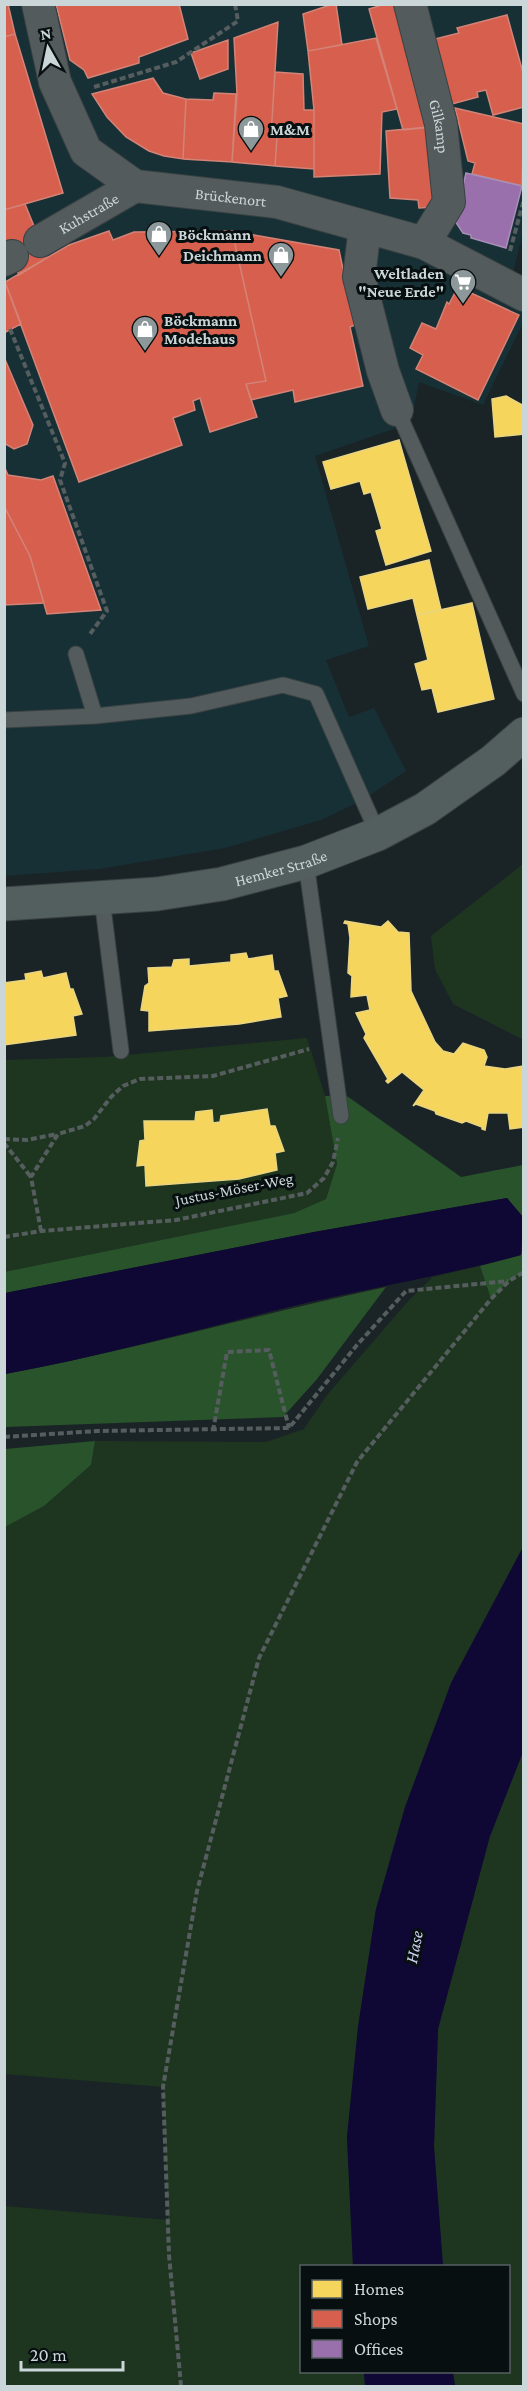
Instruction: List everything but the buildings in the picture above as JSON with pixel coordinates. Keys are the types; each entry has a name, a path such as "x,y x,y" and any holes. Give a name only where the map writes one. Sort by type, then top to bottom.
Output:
{"main road":[{"name":"Hemker Straße","path":"4,904 157,894 222,884 306,862 378,834 425,808 493,761 524,734"}],"street":[{"name":"Brückenort","path":"38,4 55,82 86,151 135,186 276,202 424,243 513,290"},
{"name":"Gilkamp","path":"410,4 441,124 449,202 424,243"},
{"name":"Kuhstraße","path":"40,241 135,186"},
{"path":"365,227 359,277 383,371 397,410"}],"lane":[{"path":"397,410 524,694"},
{"path":"76,654 95,716"},
{"path":"4,720 95,716 191,706 283,685 315,694 378,834"},
{"path":"306,862 333,1043 341,1116"},
{"path":"102,899 121,1051"}],"path":[{"path":"62,97 176,62 238,21 235,4"},
{"path":"513,290 524,199"},
{"path":"10,329 65,464 60,480 106,611 76,654"},
{"path":"4,1141 27,1140 85,1126 123,1086 141,1079 213,1076 333,1043"},
{"name":"Justus-Möser-Weg","path":"4,1237 41,1231 176,1220 307,1193 324,1178 333,1162 341,1116"},
{"path":"31,1177 58,1134"},
{"path":"4,1141 31,1177 41,1231"},
{"path":"181,2386 169,2255 163,2086 197,1891 259,1658 357,1462 491,1299 509,1281 524,1272"},
{"path":"4,1437 97,1431 213,1431 289,1428 406,1291 509,1281"},
{"path":"213,1431 227,1352 269,1350 289,1428"}],"shaded area":[{"path":"5,5 523,5 524,228 507,297 523,304 523,323 483,405 419,382 411,423 315,456 369,646 326,660 349,717 374,708 406,771 361,801 321,820 225,848 99,869 5,876"}],"green space":[{"path":"523,864 524,1038 520,1038 453,1004 435,969 431,936"},
{"path":"307,1038 325,1096 337,1164 326,1199 294,1213 5,1272 4,1060 105,1057"},
{"path":"325,1096 347,1096 461,1177 523,1165 523,1217 507,1198 314,1232 5,1293 4,1272 294,1213 326,1199 337,1164"},
{"path":"523,1246 523,1272 509,1281 491,1299 480,1266 521,1255"},
{"path":"480,1266 491,1299 509,1281 523,1272 523,1547 451,1683 376,1909 358,2027 347,2137 353,2265 300,2265 300,2373 364,2373 365,2386 5,2386 4,2206 168,2220 163,2087 5,2074 5,1527 44,1506 91,1465 95,1441 266,1442 304,1429 327,1395 410,1299 433,1277"},
{"path":"386,1287 317,1379 283,1417 5,1427 5,1374 101,1354"},
{"path":"95,1441 91,1465 44,1506 5,1527 5,1449"},
{"path":"523,1752 523,2386 455,2386 453,2373 510,2373 510,2265 443,2265 434,2147 438,2029 490,1836"}],"water":[{"path":"507,1198 523,1217 521,1255 285,1308 110,1352 5,1374 5,1293 314,1232"},
{"name":"Hase","path":"523,1547 523,1752 490,1836 438,2029 434,2147 443,2265 353,2265 347,2137 358,2027 376,1909 405,1807 451,1683"},
{"path":"364,2373 453,2373 455,2386 365,2386"}],"place":[{"name":"M&M","path":"251,152"},
{"name":"Böckmann","path":"159,257"},
{"name":"Deichmann","path":"281,278"},
{"name":"Weltladen \"Neue Erde\"","path":"463,305"},
{"name":"Böckmann Modehaus","path":"145,352"}]}
